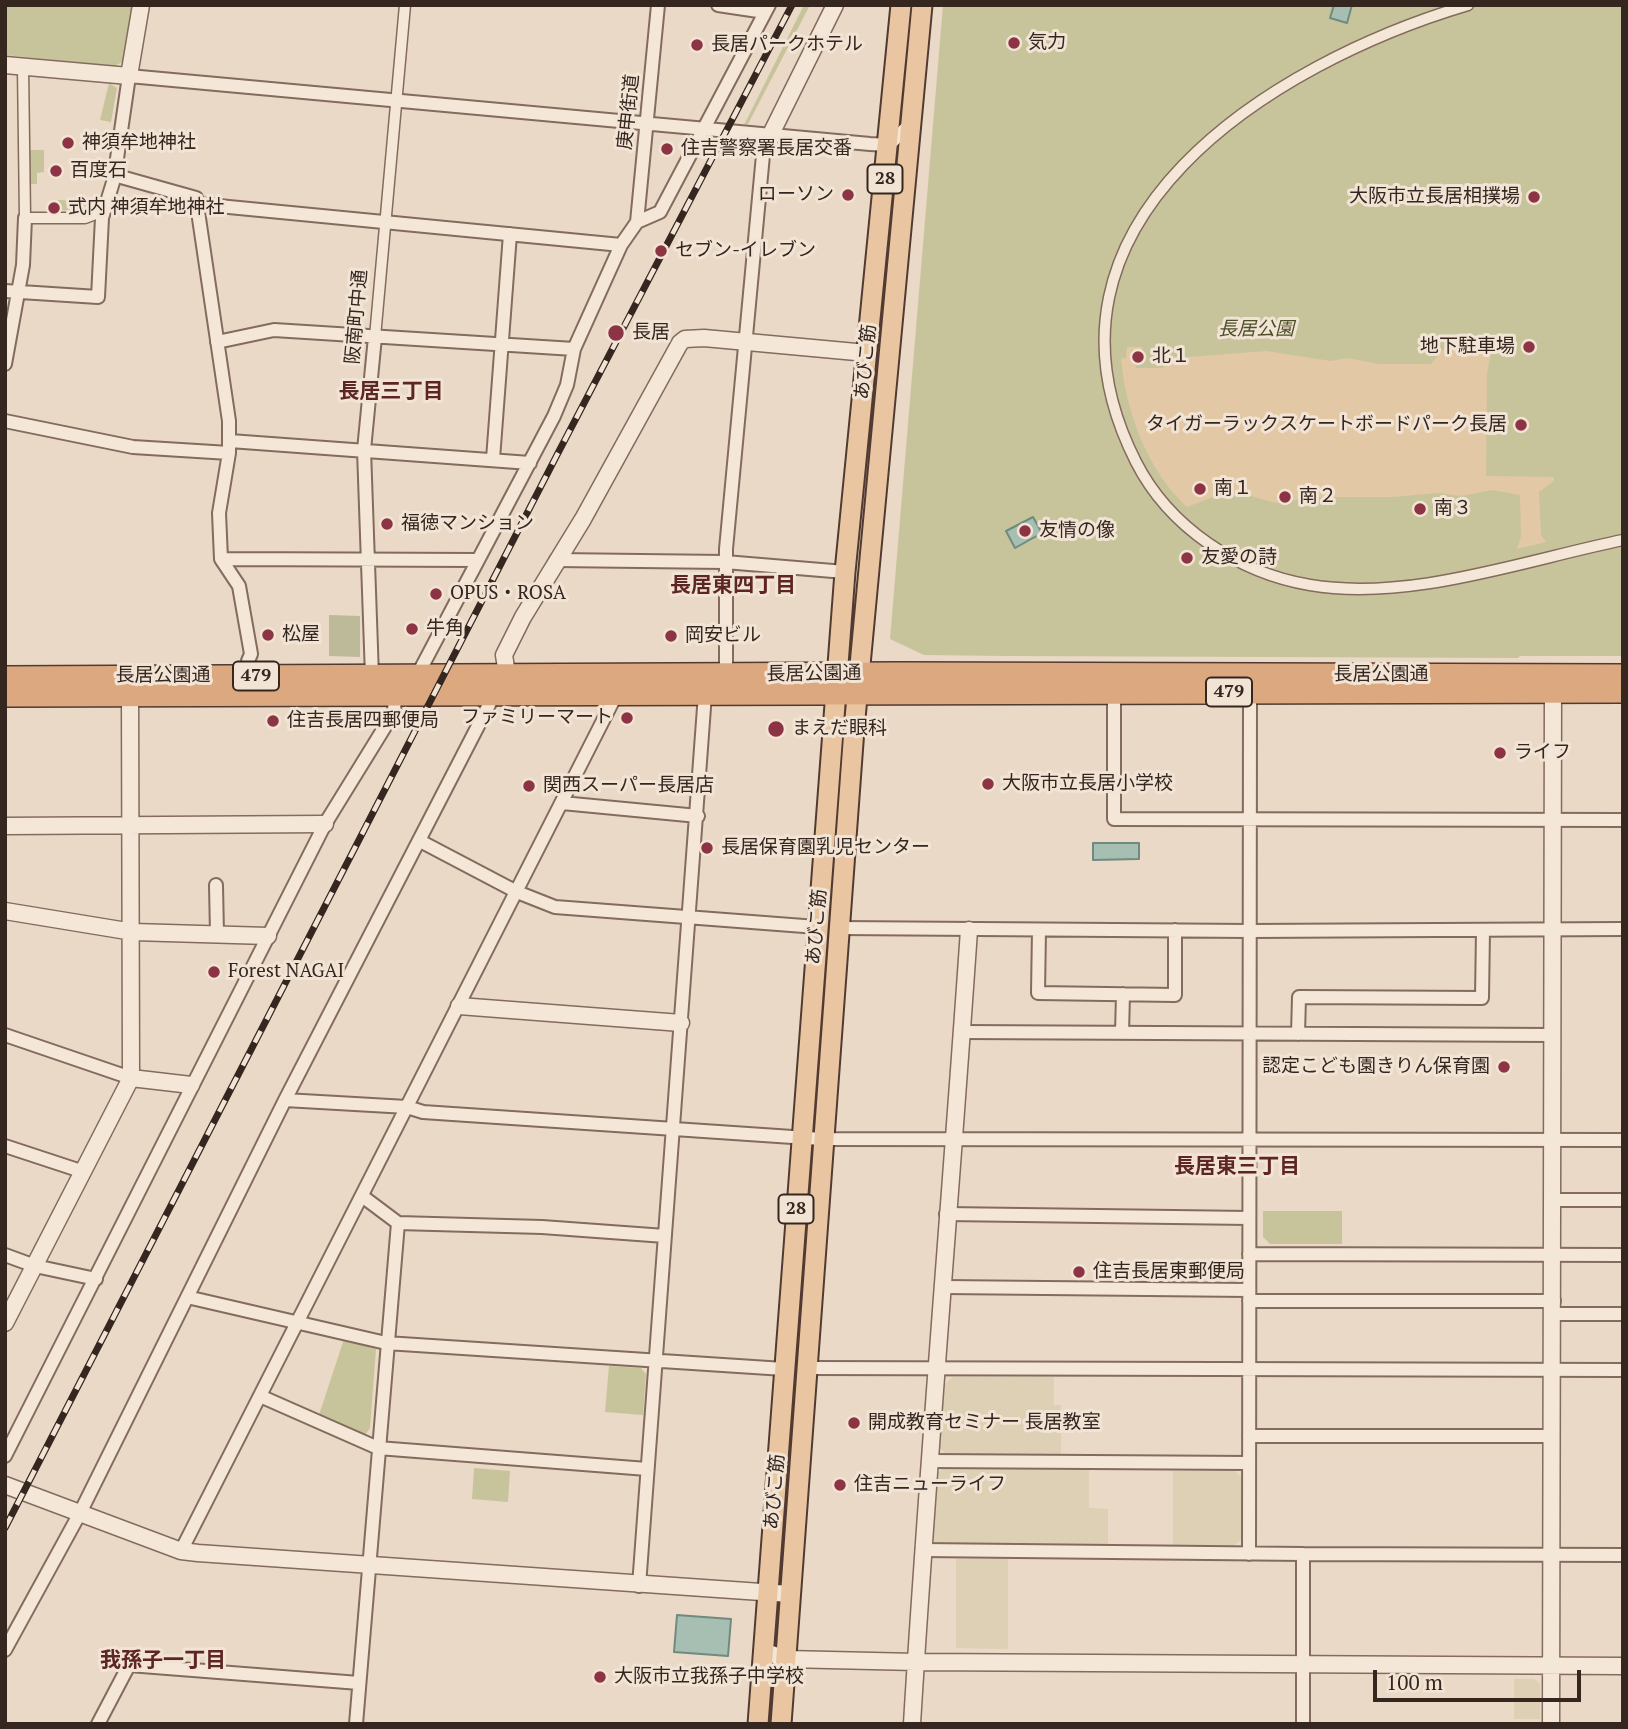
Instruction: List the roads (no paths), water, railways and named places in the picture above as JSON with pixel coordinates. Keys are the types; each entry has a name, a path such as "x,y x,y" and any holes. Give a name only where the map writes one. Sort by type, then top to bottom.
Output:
{"highway":[{"name":"長居公園通","path":"5,696 249,676 726,675 836,684"},
{"name":"長居公園通","path":"859,683 1114,692 1250,692 1553,684 1623,675"},
{"name":"長居公園通","path":"5,677 130,685 394,695 705,694 859,683 1553,684 1623,692"}],"main road":[{"name":"あびこ筋","path":"758,1724 845,572 901,5"},
{"name":"あびこ筋","path":"781,1724 822,1139 859,683 922,5"}],"street":[{"path":"11,291 98,297 103,211 115,173 141,5"},
{"name":"阪南町中通","path":"372,676 364,450 405,5"},
{"name":"庚申街道","path":"637,222 659,5"},
{"path":"418,676 530,463 567,386 574,349 621,245 637,222 660,212 767,8 718,5"},
{"path":"726,675 725,562 763,155 835,5"},
{"path":"1468,5 1349,50 1299,76 1240,113 1172,176 1135,231 1110,297 1107,355 1117,417 1140,470 1161,500 1188,528 1246,565 1297,583 1353,589 1427,582 1490,571 1623,540"},
{"path":"5,65 888,145 910,124"},
{"path":"5,364 11,291 23,265 23,67"},
{"path":"115,173 196,198 198,204 229,447 219,513 221,559 239,586 243,599 251,654 248,662 249,676"},
{"path":"198,204 621,245"},
{"path":"25,218 85,218 103,211"},
{"path":"493,459 510,234"},
{"path":"217,342 274,330 574,349"},
{"path":"507,674 503,655 556,560 583,519 680,343 694,338 867,353"},
{"path":"5,421 133,447 364,450 530,463"},
{"path":"221,559 478,560"},
{"path":"556,560 725,562 845,572"},
{"path":"1551,1724 1555,819 1553,684"},
{"path":"5,1323 131,1078 133,932 130,685"},
{"path":"1114,692 1114,819 1623,820"},
{"path":"1249,1554 1250,692"},
{"path":"5,1650 80,1513 285,1100 495,693"},
{"path":"181,1551 617,693"},
{"path":"639,1586 705,694"},
{"path":"5,1456 326,824 394,712 394,695"},
{"path":"562,803 698,816"},
{"path":"5,826 326,824"},
{"path":"420,841 517,892 555,907 817,928"},
{"path":"216,885 217,934"},
{"path":"5,911 133,932 268,936"},
{"path":"840,928 1250,931 1623,929"},
{"path":"912,1724 922,1550 944,1287 946,1214 970,930"},
{"path":"1039,930 1038,993 1175,995 1175,930"},
{"path":"1298,1034 1299,997 1482,998 1483,930"},
{"path":"1122,1033 1123,994"},
{"path":"458,1006 681,1023"},
{"path":"962,1032 1552,1035"},
{"path":"5,1035 131,1078 191,1086"},
{"path":"285,1100 407,1107 423,1112 673,1131 822,1139 1623,1140"},
{"path":"5,1146 81,1171"},
{"path":"362,1196 398,1223 542,1227 665,1236"},
{"path":"1553,1200 1623,1200"},
{"path":"946,1214 1250,1217"},
{"path":"356,1724 398,1223"},
{"path":"1250,1254 1623,1255"},
{"path":"5,1255 35,1266 96,1279"},
{"path":"944,1287 1553,1307 1623,1314"},
{"path":"187,1297 386,1343 785,1369"},
{"path":"808,1368 1623,1370"},
{"path":"260,1396 379,1448 647,1469"},
{"path":"1249,1436 1552,1436"},
{"path":"929,1461 1249,1463"},
{"path":"5,1485 181,1551 639,1586 790,1594"},
{"path":"922,1550 1623,1555"},
{"path":"1303,1554 1303,1724"},
{"path":"763,1651 786,1659 916,1662 1303,1662 1623,1666"},
{"path":"98,1724 130,1665 359,1683"}],"railway":[{"path":"5,1528 558,453 792,5"}],"place":[{"name":"気力","path":"1014,43"},
{"name":"長居パークホテル","path":"697,45"},
{"name":"神須牟地神社","path":"68,143"},
{"name":"住吉警察署長居交番","path":"667,149"},
{"name":"百度石","path":"56,171"},
{"name":"ローソン","path":"848,195"},
{"name":"大阪市立長居相撲場","path":"1534,197"},
{"name":"式内 神須牟地神社","path":"54,208"},
{"name":"セブン-イレブン","path":"661,251"},
{"name":"長居","path":"616,333"},
{"name":"地下駐車場","path":"1529,347"},
{"name":"北１","path":"1138,357"},
{"name":"タイガーラックスケートボードパーク長居","path":"1521,425"},
{"name":"南１","path":"1200,489"},
{"name":"南２","path":"1285,497"},
{"name":"南３","path":"1420,509"},
{"name":"福徳マンション","path":"387,524"},
{"name":"友情の像","path":"1025,531"},
{"name":"友愛の詩","path":"1187,558"},
{"name":"OPUS・ROSA","path":"436,594"},
{"name":"牛角","path":"412,629"},
{"name":"松屋","path":"268,635"},
{"name":"岡安ビル","path":"671,636"},
{"name":"ファミリーマート","path":"627,718"},
{"name":"住吉長居四郵便局","path":"273,721"},
{"name":"まえだ眼科","path":"776,729"},
{"name":"ライフ","path":"1500,753"},
{"name":"大阪市立長居小学校","path":"988,784"},
{"name":"関西スーパー長居店","path":"529,786"},
{"name":"長居保育園乳児センター","path":"707,848"},
{"name":"Forest NAGAI","path":"214,972"},
{"name":"認定こども園きりん保育園","path":"1504,1067"},
{"name":"住吉長居東郵便局","path":"1079,1272"},
{"name":"開成教育セミナー 長居教室","path":"854,1423"},
{"name":"住吉ニューライフ","path":"840,1485"},
{"name":"大阪市立我孫子中学校","path":"600,1677"}],"district":[{"name":"長居三丁目","path":"391,392"},
{"name":"長居東四丁目","path":"733,586"},
{"name":"長居東三丁目","path":"1237,1167"},
{"name":"我孫子一丁目","path":"163,1661"}],"park label":[{"name":"長居公園","path":"1256,330"}]}
